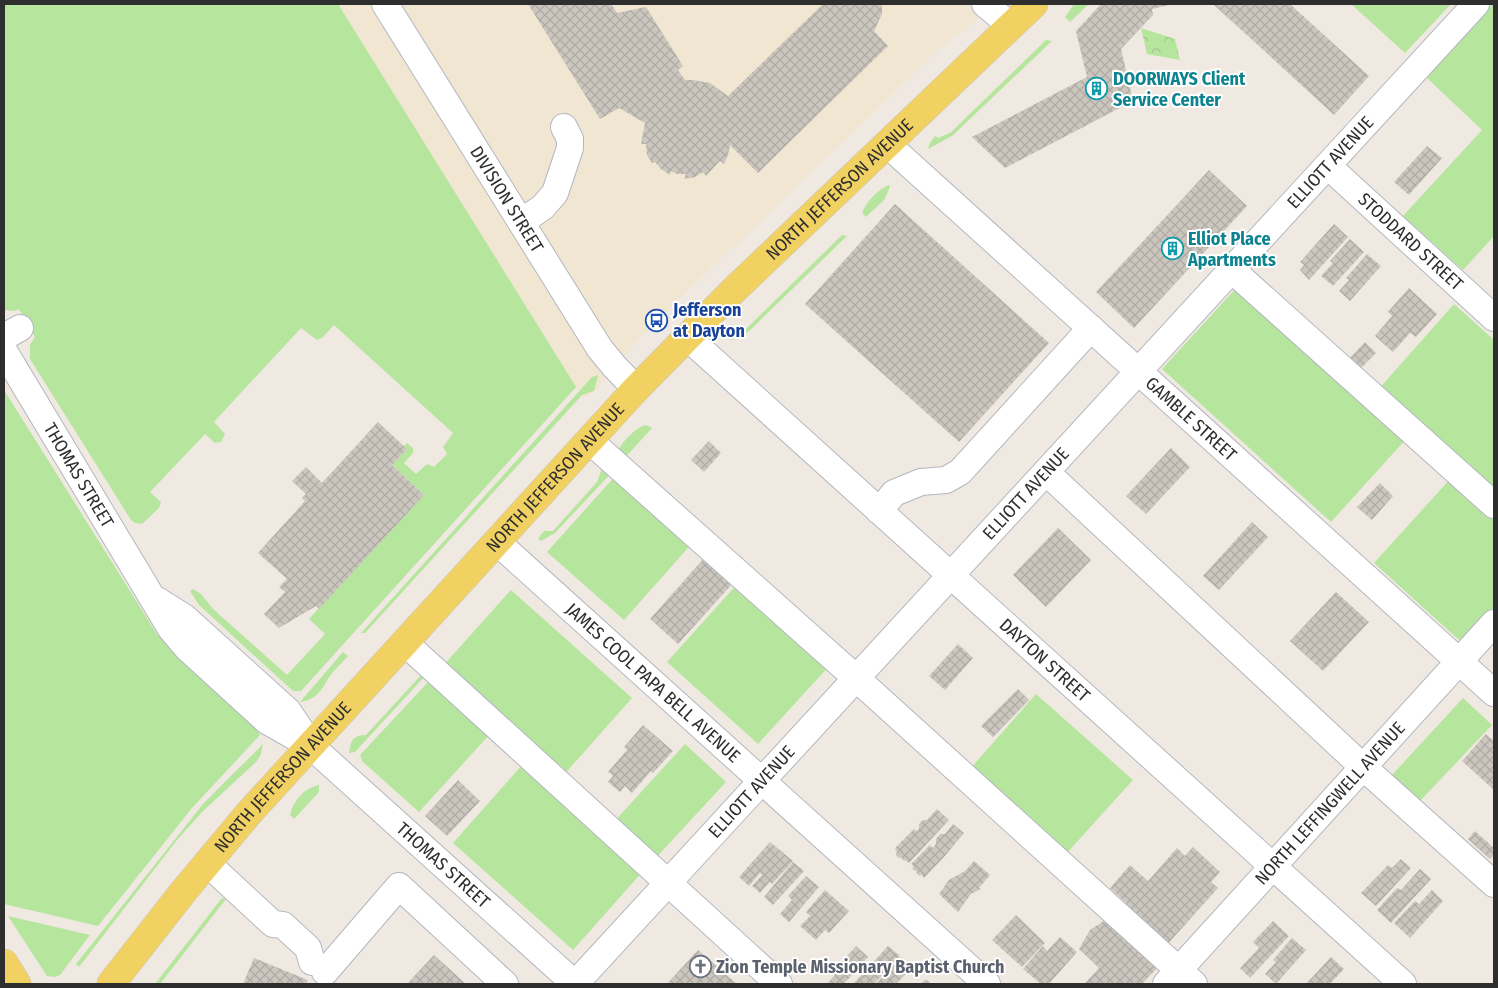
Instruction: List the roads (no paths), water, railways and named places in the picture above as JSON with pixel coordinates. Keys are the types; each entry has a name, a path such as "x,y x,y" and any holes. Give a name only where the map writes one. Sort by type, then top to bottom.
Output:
{"main road":[{"name":"NORTH JEFFERSON AVENUE","path":"111,984 206,863 249,813 636,389 687,337 1034,4"},
{"path":"4,963 17,984"}],"street":[{"name":"DIVISION STREET","path":"385,4 600,349 636,389"},
{"path":"985,4 1011,26"},
{"name":"ELLIOTT AVENUE","path":"575,984 1476,4"},
{"path":"521,222 543,207 550,184 570,148 570,139 564,127"},
{"name":"GAMBLE STREET","path":"887,144 1494,693"},
{"name":"STODDARD STREET","path":"1328,166 1494,318"},
{"path":"1232,270 1494,506"},
{"path":"879,511 894,493 921,482 946,480 960,472 1091,328"},
{"name":"DAYTON STREET","path":"687,337 1403,984"},
{"name":"THOMAS STREET","path":"4,351 154,599 190,622 288,711 311,746 575,984"},
{"path":"590,440 856,678 1180,980"},
{"path":"1046,472 1363,767 1494,884"},
{"name":"JAMES COOL PAPA BELL AVENUE","path":"497,542 987,984"},
{"name":"NORTH LEFFINGWELL AVENUE","path":"1180,980 1273,866 1494,623"},
{"path":"405,643 779,984"},
{"path":"206,863 273,924 283,924 308,948 325,973 399,886 505,984"}],"place":[{"name":"DOORWAYS Client Service Center","path":"1097,89"},
{"name":"Elliot Place Apartments","path":"1172,249"},
{"name":"Jefferson at Dayton","path":"657,320"},
{"name":"Zion Temple Missionary Baptist Church","path":"700,967"}]}
